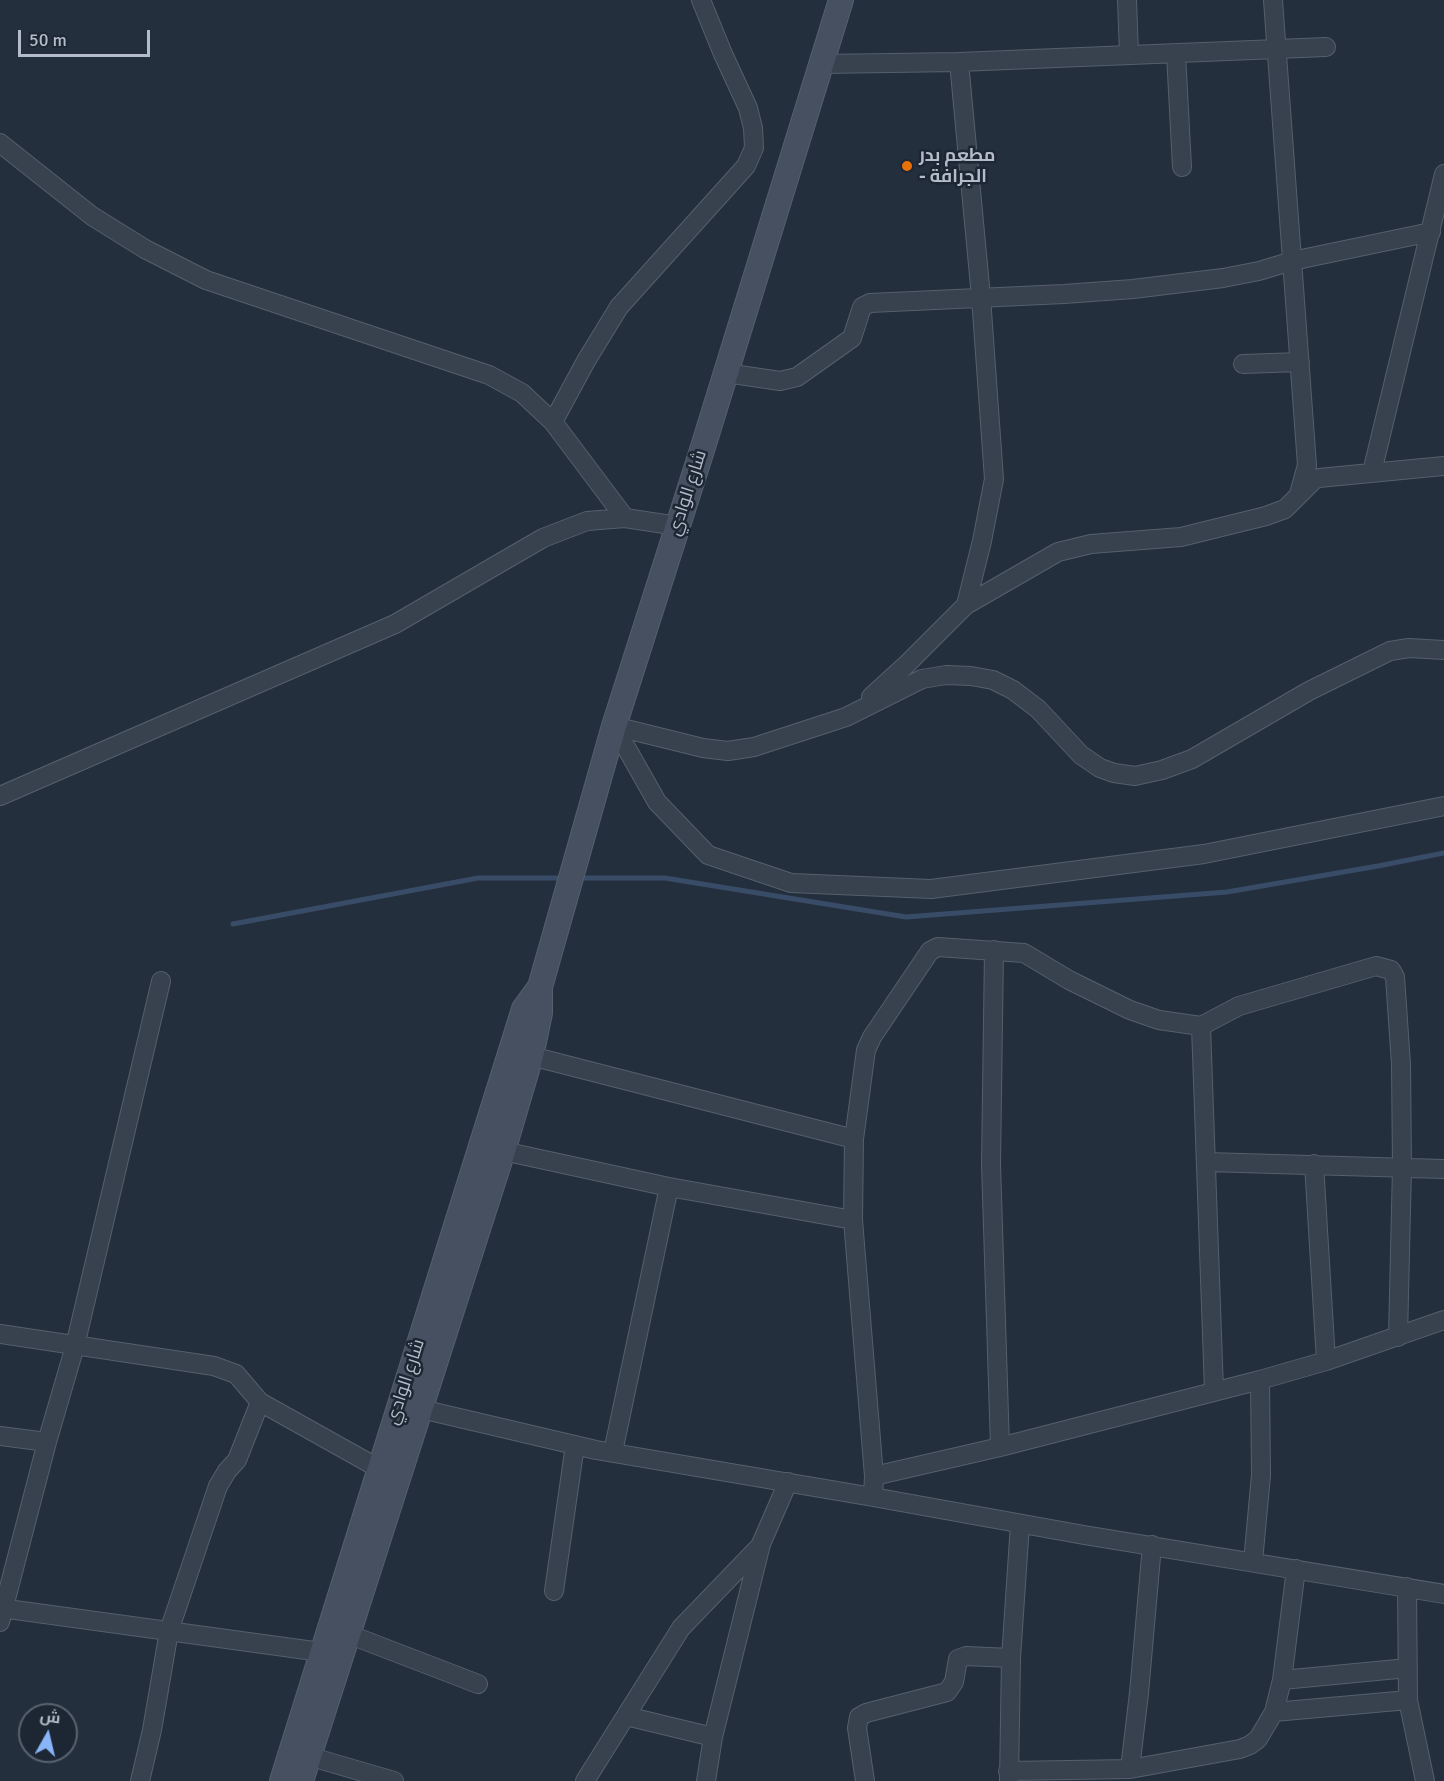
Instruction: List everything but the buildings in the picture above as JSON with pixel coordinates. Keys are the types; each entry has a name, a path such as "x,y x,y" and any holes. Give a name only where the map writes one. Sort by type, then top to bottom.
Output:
{"main road":[{"name":"شارع الوادي","path":"301,1781 503,1151 531,1056 540,1013 540,987 614,726 841,0"},
{"name":"شارع الوادي","path":"282,1781 378,1468 524,1009 540,987"}],"street":[{"path":"553,422 619,307 746,166 754,148 753,128 748,108 701,0"},
{"path":"1127,0 1129,54"},
{"path":"1273,0 1307,465 1297,499"},
{"path":"822,64 959,62 1326,47"},
{"path":"1176,54 1182,167"},
{"path":"959,62 981,297 994,479 966,605"},
{"path":"0,143 92,216 145,249 207,280 489,375 522,393 553,422 625,518"},
{"path":"1372,472 1444,174"},
{"path":"726,373 780,381 797,377 852,338 862,307 870,303 1064,294 1133,289 1222,278 1431,232"},
{"path":"1243,364 1300,362"},
{"path":"846,717 883,687 966,605 1058,552 1091,544 1181,537 1266,516 1285,509 1314,480 1444,466"},
{"path":"0,796 395,624 543,538 587,521 625,518 678,526"},
{"path":"614,726 704,748 728,751 754,747 846,717 922,679 946,675 971,676 993,680 1013,690 1038,709 1081,755 1100,768 1114,773 1136,776 1162,770 1192,759 1309,691 1390,651 1408,648 1444,650"},
{"path":"614,726 657,802 708,855 791,883 943,888 1204,854 1444,806"},
{"path":"873,1497 874,1476 853,1220 854,1139 866,1050 872,1037 930,951 938,947 1024,953 1069,980 1139,1013 1159,1020 1201,1026 1239,1006 1376,966 1391,970 1395,977 1401,1064 1402,1167 1398,1337"},
{"path":"994,950 991,1164 1000,1447"},
{"path":"160,981 75,1346 1,1613 168,1631 321,1652"},
{"path":"1201,1026 1214,1391"},
{"path":"531,1056 854,1139"},
{"path":"503,1151 669,1187 853,1220"},
{"path":"1207,1162 1444,1169"},
{"path":"1314,1164 1326,1361"},
{"path":"613,1452 669,1187"},
{"path":"874,1476 1000,1447 1260,1380 1326,1361 1444,1320"},
{"path":"0,1334 213,1366 236,1374 260,1402 378,1468"},
{"path":"1253,1562 1261,1475 1260,1380"},
{"path":"140,1781 152,1730 168,1631 218,1486 237,1460 260,1402"},
{"path":"421,1409 613,1452 1020,1524 1444,1594"},
{"path":"0,1436 47,1442"},
{"path":"554,1591 575,1445"},
{"path":"706,1781 713,1737 761,1545 788,1482"},
{"path":"1020,1524 1011,1658 1008,1776 1130,1769 1240,1749 1258,1739 1275,1712 1282,1680 1296,1569"},
{"path":"585,1781 681,1628 761,1545"},
{"path":"1130,1769 1152,1545"},
{"path":"1407,1587 1408,1700 1425,1781"},
{"path":"348,1634 478,1684"},
{"path":"865,1781 857,1728 860,1717 866,1713 947,1692 954,1682 958,1659 966,1656 1011,1658"},
{"path":"1282,1680 1408,1668"},
{"path":"1275,1712 1408,1700"},
{"path":"626,1716 713,1737"},
{"path":"308,1756 394,1781"}],"waterway":[{"path":"578,878 665,878 906,917 1227,892 1444,853"},
{"path":"233,924 478,878 566,878"}],"place":[{"name":"مطعم بدر - الجرافة","path":"907,166"}]}
